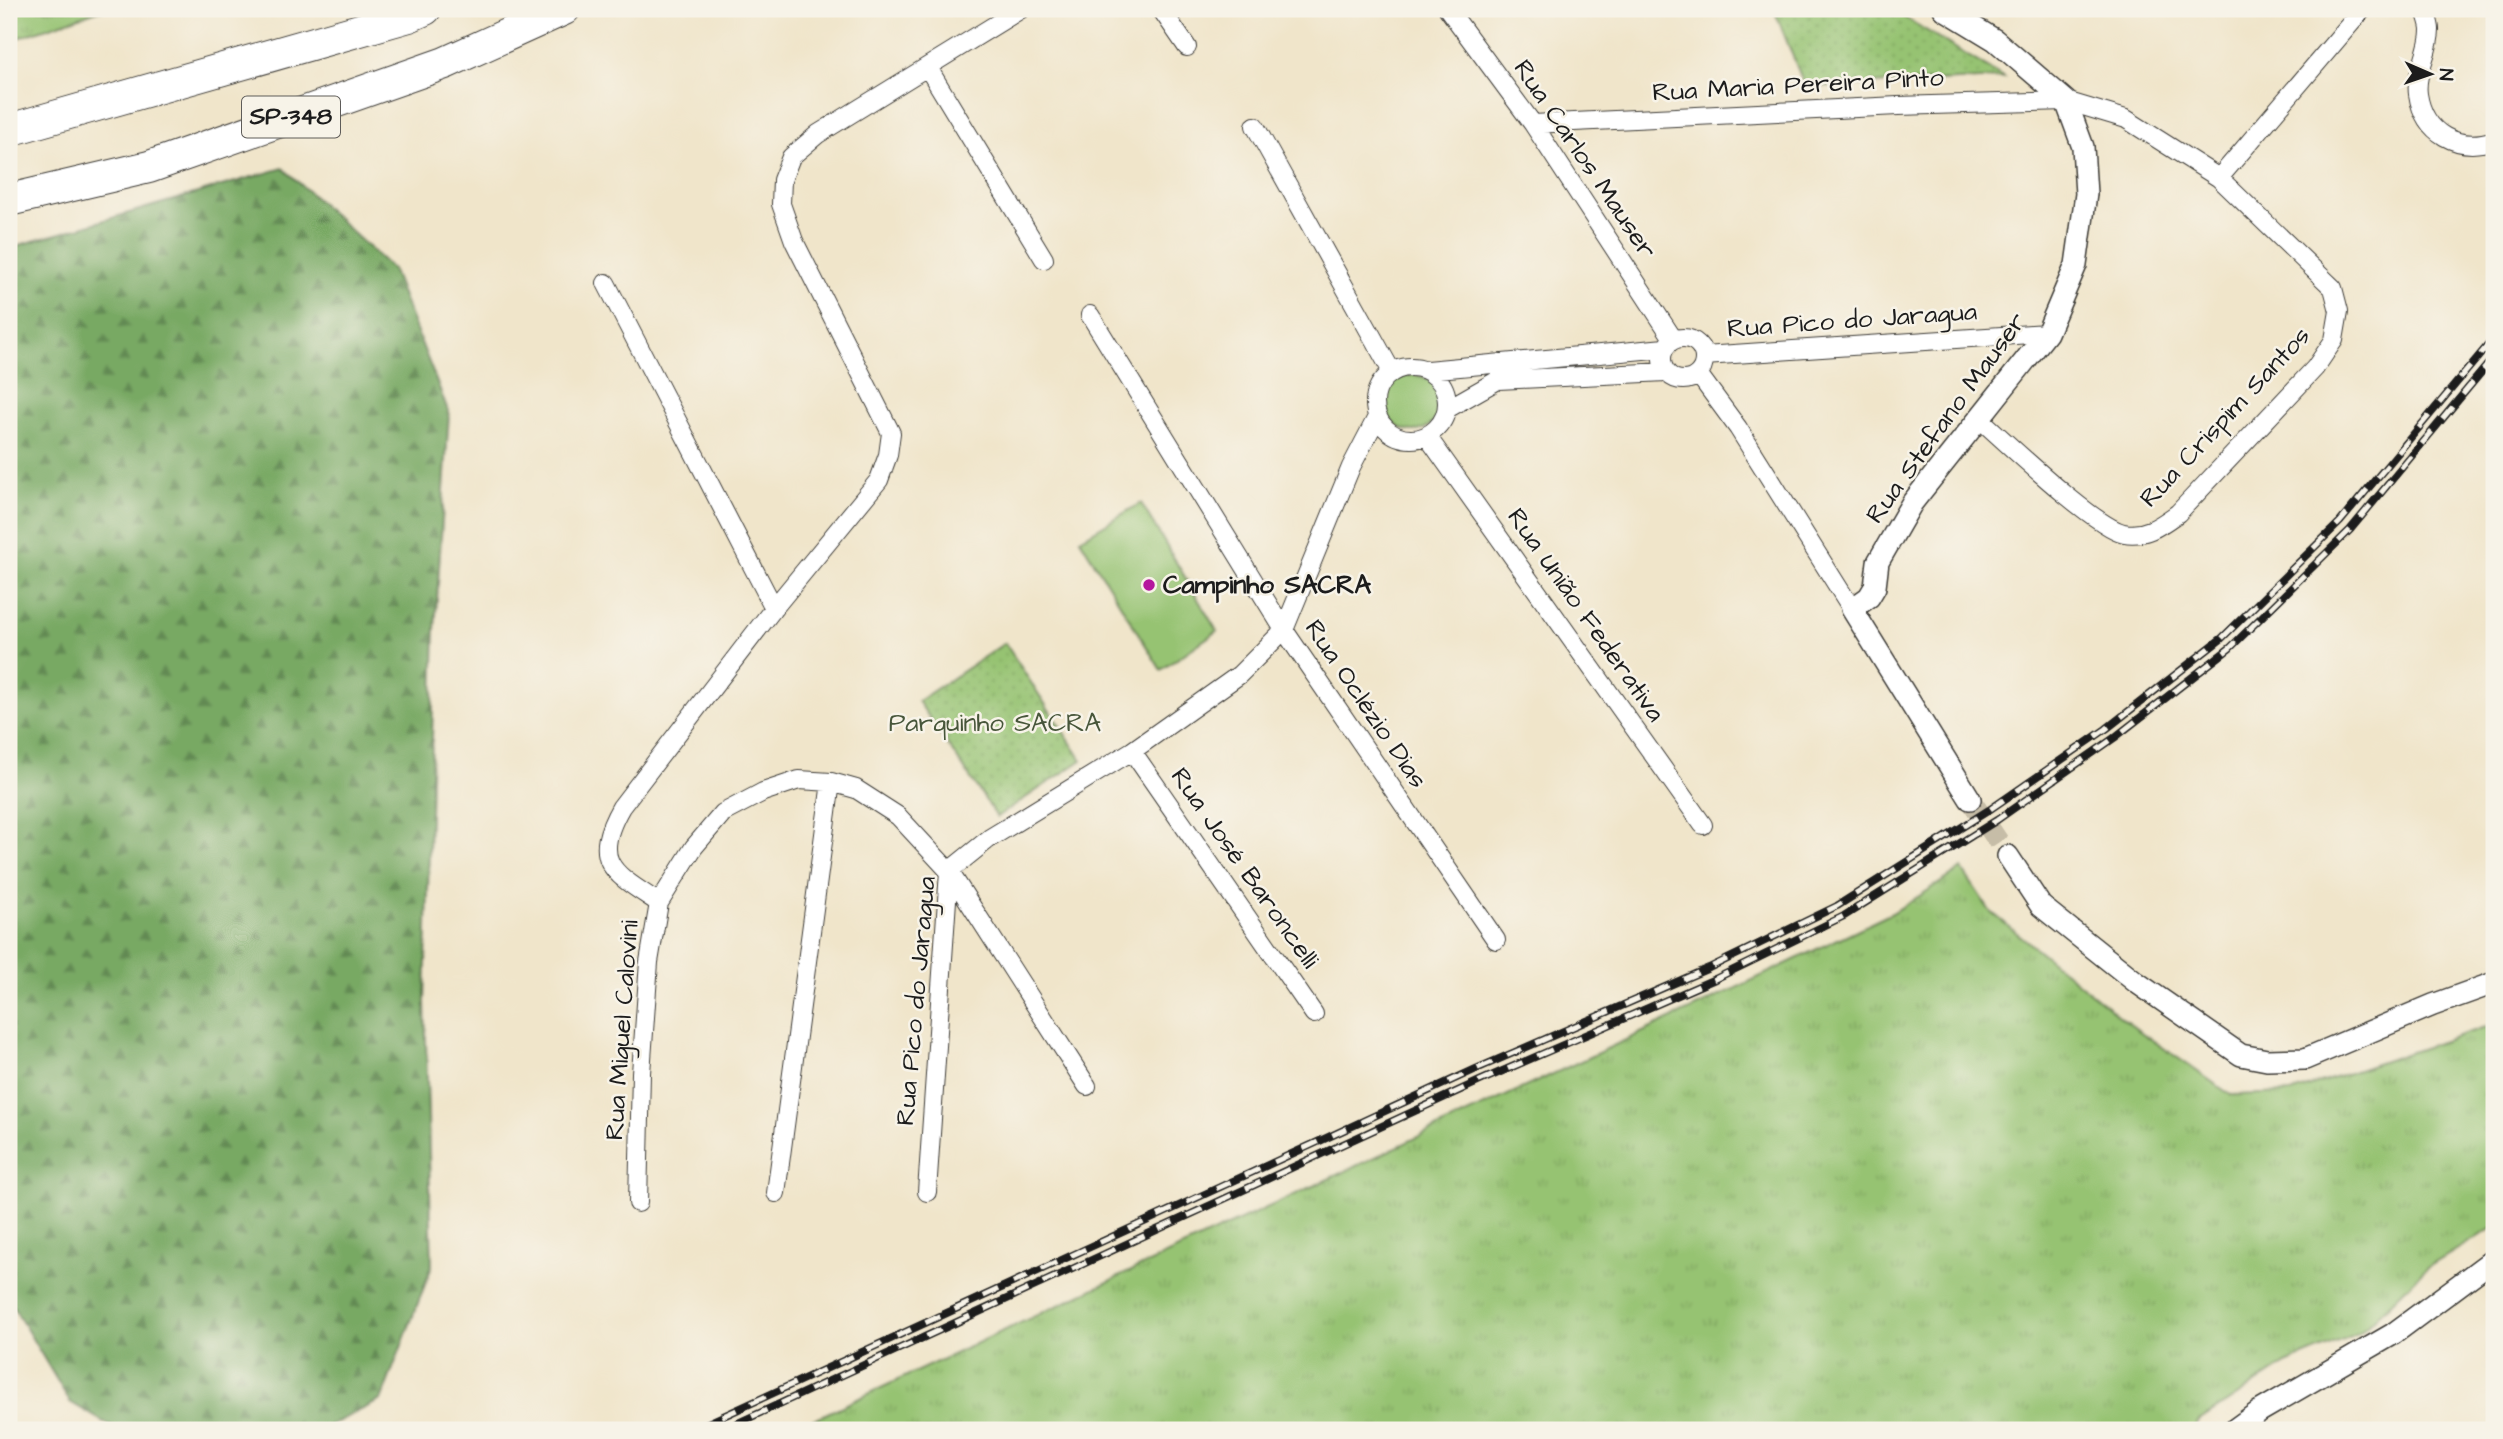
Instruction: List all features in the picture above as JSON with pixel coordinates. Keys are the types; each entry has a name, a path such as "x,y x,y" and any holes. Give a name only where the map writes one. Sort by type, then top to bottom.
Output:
{"highway":[{"name":"SP-348","path":"9,130 409,16 425,9"},
{"name":"SP-348","path":"9,200 149,167 445,63 564,9"}],"street":[{"path":"659,903 616,875 607,855 609,828 621,807 774,608 879,480 888,455 891,433 794,242 780,204 782,180 791,157 818,134 1021,9"},
{"path":"1161,9 1187,47"},
{"name":"Rua Carlos Mauser","path":"1448,9 1533,124 1670,344"},
{"name":"Rua Stefano Mauser","path":"1852,609 1869,597 1875,587 1878,562 1912,503 2047,333 2076,265 2086,194 2083,147 2066,101 1995,40 1944,9"},
{"path":"2219,178 2363,9"},
{"path":"2425,9 2430,30 2419,75 2418,96 2432,125 2450,142 2477,146 2494,140"},
{"path":"928,68 1044,259"},
{"name":"Rua Maria Pereira Pinto","path":"1533,124 1898,106 2066,101"},
{"name":"Rua Crispim Santos","path":"1980,419 2096,519 2123,533 2151,532 2178,513 2315,368 2334,340 2339,311 2333,288 2219,178 2126,119 2066,101"},
{"path":"1255,127 1392,372"},
{"path":"606,282 774,608"},
{"name":"Rua Oclézio Dias","path":"1090,315 1284,630 1496,940"},
{"name":"Rua Pico do Jaragua","path":"1704,356 2047,333"},
{"path":"1684,338 1696,342 1704,356 1699,375 1684,380 1666,372 1498,380 1447,409 1436,429 1427,436 1404,439 1383,427 1377,416 1376,392 1392,372 1415,366 1427,370 1670,344 1684,338"},
{"path":"1666,372 1670,344"},
{"path":"1427,370 1444,387 1447,409"},
{"path":"1699,375 1738,428 1970,799"},
{"name":"Rua Pico do Jaragua","path":"927,1192 949,871 990,838 1132,751 1239,675 1284,630 1351,467 1377,416"},
{"name":"Rua União Federativa","path":"1427,436 1703,825"},
{"name":"Rua José Baroncelli","path":"1132,751 1314,1014"},
{"name":"Rua Miguel Calovini","path":"638,1203 643,1045 649,962 659,903 694,847 723,813 763,792 799,780 831,782 856,789 882,803 949,871 1087,1086"},
{"path":"776,1192 831,782"},
{"path":"2008,856 2041,906 2136,982 2241,1055 2267,1060 2305,1059 2434,1004 2494,983"},
{"path":"2234,1430 2260,1410 2393,1334 2494,1259"}],"green space":[{"path":"9,9 103,9 9,41"},
{"path":"1774,9 1891,9 2004,78 1805,87"},
{"path":"283,168 392,269 449,413 435,630 425,1002 432,1266 381,1400 321,1430 117,1430 70,1402 9,1300 9,248"},
{"path":"1413,375 1424,377 1433,383 1439,392 1439,414 1433,423 1424,429 1413,431 1402,429 1393,423 1387,414 1385,403 1387,392 1393,383 1402,377"},
{"name":"Campinho SACRA","path":"1141,503 1217,631 1161,670 1080,539"},
{"name":"Parquinho SACRA","path":"1005,643 1082,760 997,817 918,701"},
{"path":"1962,869 1990,911 2128,1023 2231,1095 2290,1093 2494,1024 2494,1227 2425,1269 2360,1333 2286,1364 2199,1421 2192,1430 791,1430 1707,1002 1892,913"}],"tunnel":[{"path":"1970,799 2008,856"}],"railway":[{"path":"693,1430 1476,1069 1709,968 1837,906 1989,810 2106,729 2221,639 2340,522 2494,338"},
{"path":"723,1430 1482,1080 1715,979 1844,916 1997,820 2114,738 2230,648 2350,530 2494,357"}],"place":[{"name":"Campinho SACRA","path":"1149,585"}]}
